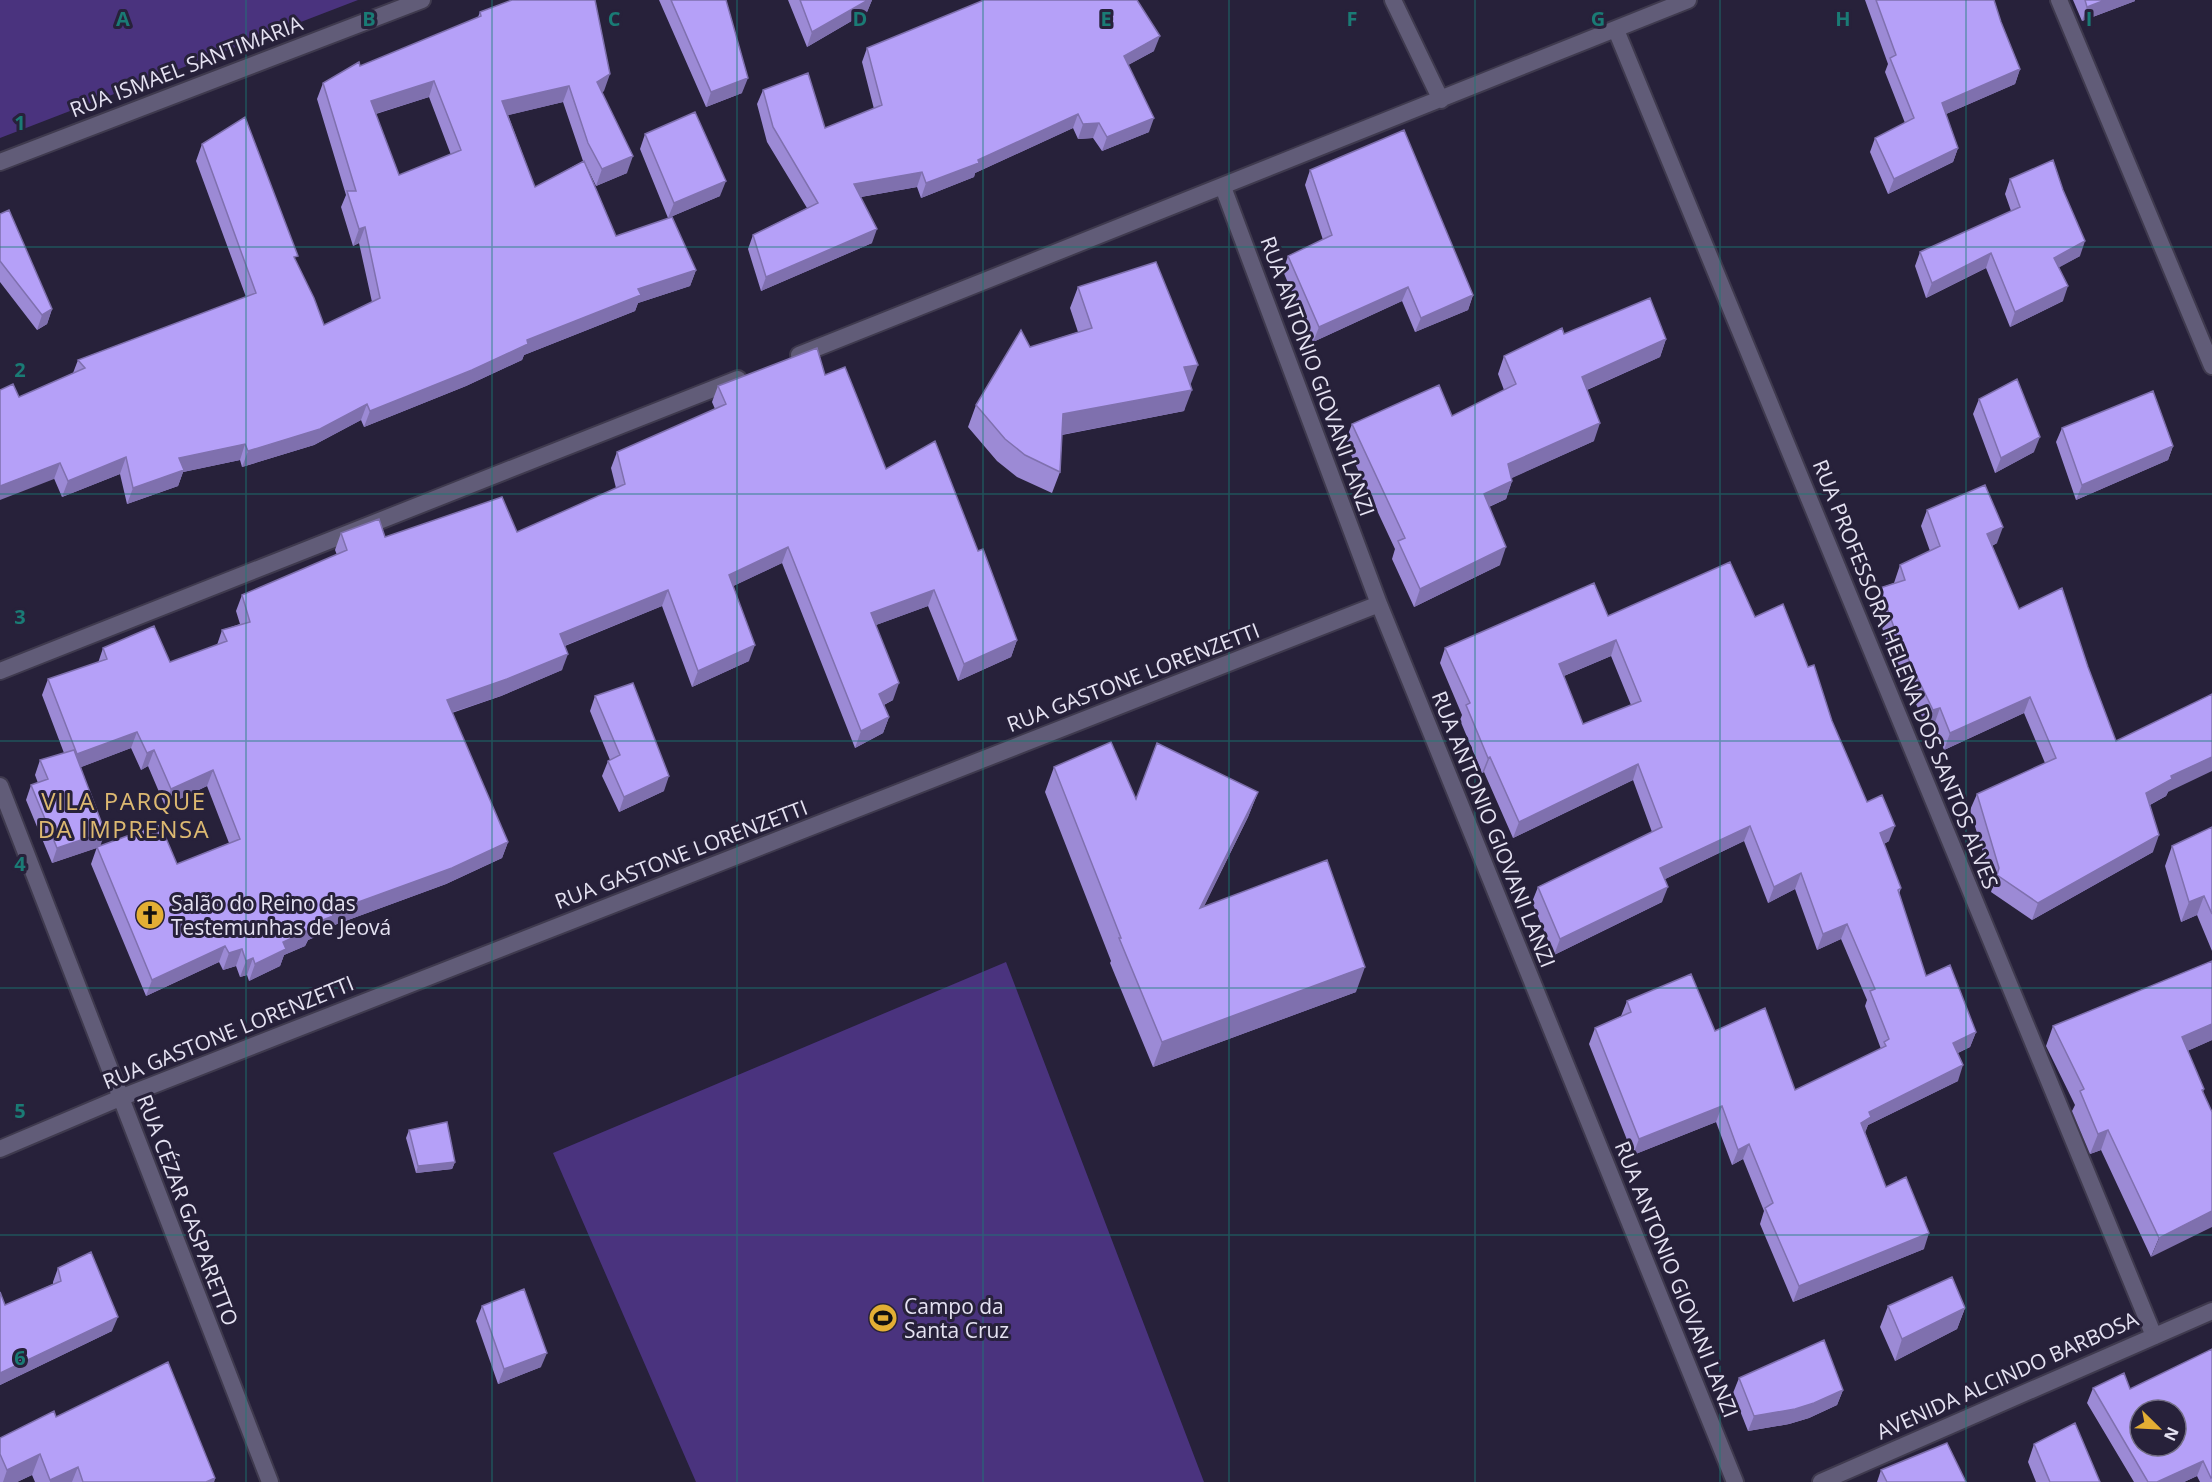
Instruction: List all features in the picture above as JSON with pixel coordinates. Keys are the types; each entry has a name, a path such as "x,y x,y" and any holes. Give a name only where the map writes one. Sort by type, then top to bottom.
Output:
{"street":[{"name":"RUA ISMAEL SANTIMARIA","path":"0,162 422,0"},
{"path":"1393,0 1441,100"},
{"path":"778,363 1223,188 1688,0"},
{"path":"2059,0 2212,366"},
{"name":"RUA PROFESSORA HELENA DOS SANTOS ALVES","path":"1616,30 2154,1336"},
{"name":"RUA ANTONIO GIOVANI LANZI","path":"1223,188 1379,604 1735,1482"},
{"path":"0,671 756,372"},
{"name":"RUA GASTONE LORENZETTI","path":"0,1149 120,1098 1379,604"},
{"name":"RUA CÉZAR GASPARETTO","path":"0,786 270,1482"},
{"name":"AVENIDA ALCINDO BARBOSA","path":"1821,1482 2212,1311"}],"shaded area":[{"path":"0,0 358,0 0,138"},
{"name":"Campo da Santa Cruz","path":"1006,962 1204,1482 696,1482 553,1153"}],"building":[{"path":"512,0 595,0 610,74 597,82 633,156 602,169 588,143 569,86 502,101 535,187 584,161 616,236 672,217 696,270 638,289 641,295 527,340 528,344 472,370 370,411 367,404 320,429 248,451 245,444 179,458 184,470 133,488 126,457 68,481 60,463 0,486 0,390 13,384 19,397 85,368 78,360 256,293 202,144 245,117 298,256 294,257 324,325 380,298 365,227 359,229 347,191 356,191 323,83 359,62 360,66 481,16 480,12","holes":["434,81 461,150 399,175 371,101"]},
{"path":"671,0 726,0 748,78 711,92"},
{"path":"800,0 868,0 812,32"},
{"path":"984,0 1137,0 1160,36 1124,56 1154,118 1107,137 1099,123 1083,124 1078,114 978,160 979,163 926,183 922,172 854,184 877,229 766,277 753,235 818,203 773,127 763,90 808,73 825,128 882,105 867,48"},
{"path":"1876,0 1994,0 2020,69 1942,103 1958,148 1894,179 1875,138 1914,118 1890,58 1896,55"},
{"path":"2085,0 2105,0 2087,7"},
{"path":"695,112 726,181 674,203 645,134"},
{"path":"1404,130 1473,295 1421,318 1408,287 1319,327 1288,256 1332,235 1310,170"},
{"path":"2053,160 2085,241 2054,258 2068,286 2015,312 1991,253 1932,283 1920,252 2020,207 2010,179"},
{"path":"9,210 52,309 42,315 0,261 0,214"},
{"path":"1156,262 1198,365 1184,367 1192,390 1063,414 1060,472 1025,455 1005,439 976,405 1021,330 1030,347 1092,328 1078,287"},
{"path":"1650,298 1666,339 1582,377 1600,423 1508,464 1512,481 1484,494 1506,547 1420,589 1398,541 1405,538 1352,424 1439,385 1452,416 1516,384 1504,356 1562,328 1564,334"},
{"path":"817,348 825,375 845,367 886,469 935,441 978,551 983,549 1017,640 964,664 934,590 871,613 899,683 879,694 889,717 861,731 788,547 729,575 755,645 698,671 668,590 560,634 568,654 447,700 508,842 452,868 331,912 333,916 310,925 311,929 283,942 286,949 255,964 253,958 246,961 242,949 229,953 225,946 152,980 97,847 160,824 177,864 240,839 213,770 171,789 154,750 147,753 137,732 77,754 48,679 107,659 103,648 154,626 170,662 227,641 222,630 250,622 242,595 347,550 341,533 379,519 385,537 502,497 517,532 625,484 617,452 726,404 718,386"},
{"path":"2017,379 2040,437 2001,458 1979,399"},
{"path":"2153,391 2173,446 2082,485 2062,428"},
{"path":"1985,485 2003,527 1987,534 2019,609 2062,588 2116,741 2212,694 2212,757 2171,776 2172,779 2146,793 2159,835 2038,903 1997,875 1999,868 1977,794 2056,758 2030,697 1950,733 1940,708 1933,710 1896,633 1880,588 1905,580 1900,565 1940,546 1927,510"},
{"path":"1730,562 1755,617 1783,604 1808,667 1814,665 1832,721 1867,802 1882,795 1895,826 1880,833 1901,888 1898,890 1926,976 1950,965 1976,1032 1953,1043 1963,1065 1869,1112 1871,1117 1861,1123 1886,1187 1906,1177 1929,1233 1799,1286 1765,1208 1773,1203 1749,1144 1738,1150 1722,1106 1639,1139 1595,1028 1631,1012 1627,1001 1691,974 1715,1031 1765,1008 1795,1090 1886,1046 1884,1042 1889,1039 1870,991 1875,989 1847,924 1823,934 1801,873 1774,887 1750,826 1660,868 1668,887 1560,939 1538,887 1662,827 1638,764 1519,822 1490,757 1488,758 1466,705 1470,703 1445,648 1594,583 1608,616","holes":["1616,640 1641,701 1583,724 1559,664"]},
{"path":"633,683 669,776 624,797 608,761 620,755 595,696"},
{"path":"1111,742 1136,799 1157,743 1258,792 1200,908 1327,860 1365,967 1162,1042 1119,938 1121,938 1054,767"},
{"path":"74,750 105,832 57,848 31,785 48,779 40,760"},
{"path":"2212,827 2212,914 2204,896 2189,902 2172,846"},
{"path":"2212,961 2212,1024 2182,1037 2212,1112 2212,1211 2159,1238 2108,1130 2098,1134 2080,1091 2084,1089 2053,1026"},
{"path":"447,1122 455,1162 418,1166 409,1130"},
{"path":"91,1252 118,1317 0,1373 0,1292 5,1305 61,1281 58,1268"},
{"path":"1952,1277 1965,1308 1902,1339 1888,1306"},
{"path":"524,1289 547,1353 504,1369 482,1306"},
{"path":"1824,1340 1843,1390 1795,1409 1754,1416 1739,1378"},
{"path":"2212,1349 2211,1478 2203,1461 2157,1482 2148,1482 2134,1458 2188,1458 2188,1398 2128,1398 2128,1448 2093,1388 2124,1373 2130,1389"},
{"path":"168,1362 215,1478 206,1482 83,1482 78,1467 50,1480 40,1454 7,1470 0,1454 0,1438 54,1411 56,1417"},
{"path":"2075,1423 2100,1482 2050,1482 2034,1444"},
{"path":"1947,1443 1966,1482 1887,1482 1881,1470"}],"place":[{"name":"Salão do Reino das Testemunhas de Jeová","path":"150,915"},
{"name":"Campo da Santa Cruz","path":"883,1318"}],"district":[{"name":"VILA PARQUE DA IMPRENSA","path":"124,814"}]}
